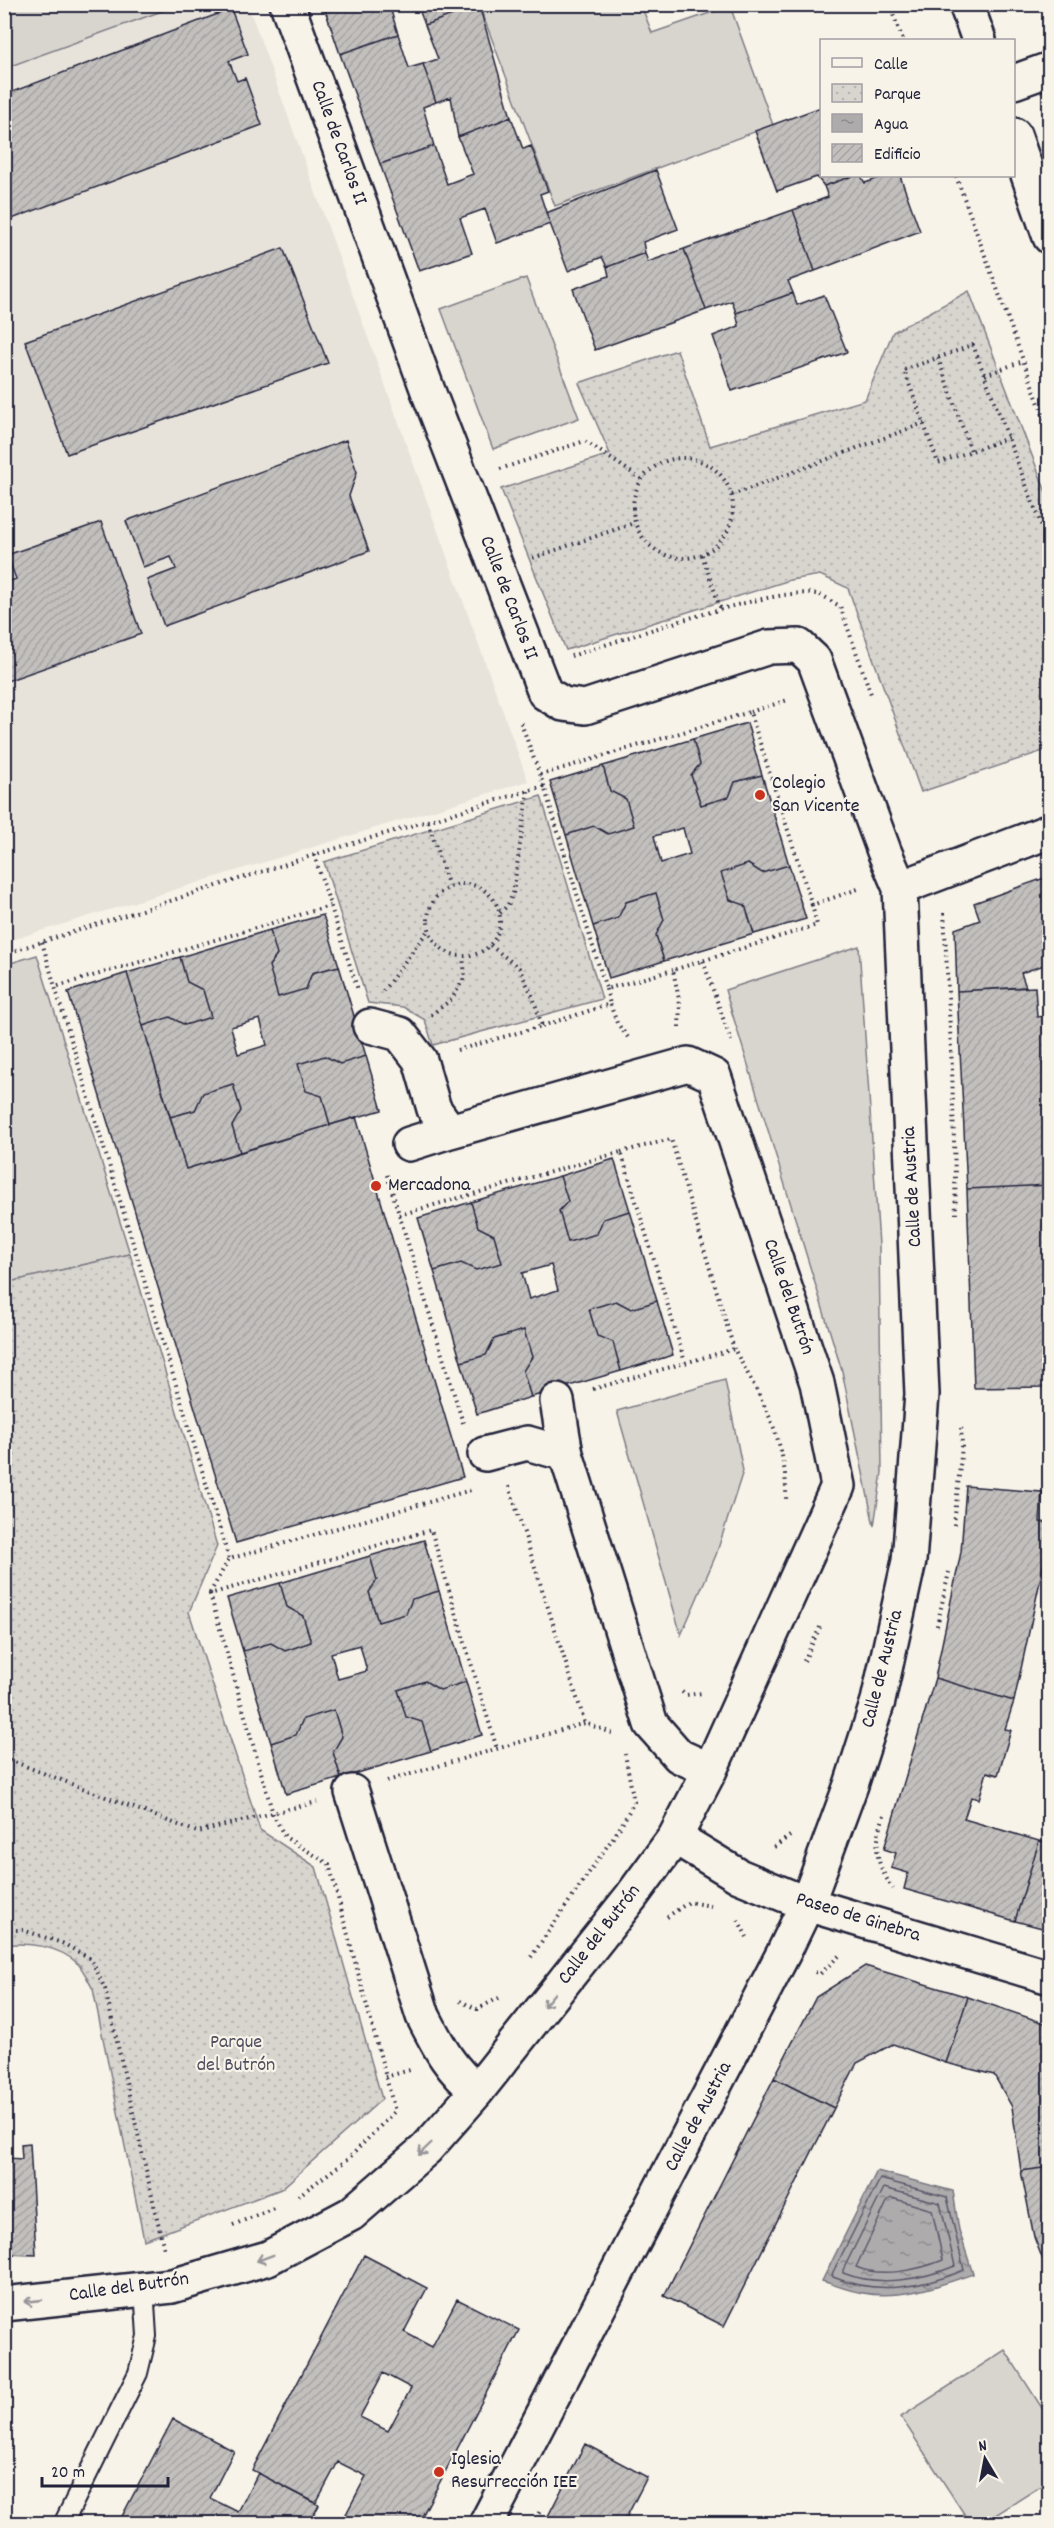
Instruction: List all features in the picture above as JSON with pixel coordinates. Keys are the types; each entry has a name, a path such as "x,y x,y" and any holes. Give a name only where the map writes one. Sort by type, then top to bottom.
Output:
{"street":[{"name":"Calle de Carlos II","path":"287,4 429,391 545,693 563,704 585,707 769,647 799,646 814,660 900,888"},
{"path":"966,4 980,39"},
{"path":"1015,82 1050,69"},
{"path":"1015,138 1050,237"},
{"path":"900,888 1050,831"},
{"name":"Calle de Austria","path":"486,2523 778,1965 807,1904 851,1785 878,1701 909,1561 922,1394 900,888"},
{"path":"375,1011 400,1034 420,1060 434,1109 450,1131"},
{"name":"Calle del Butrón","path":"4,2304 158,2288 268,2258 351,2214 426,2149 477,2091 631,1897 675,1837 710,1770 838,1486 817,1383 714,1076 688,1064 409,1144"},
{"path":"557,1401 566,1454 651,1724 679,1756 710,1770"},
{"path":"485,1454 527,1443 566,1454"},
{"path":"352,1792 423,2016 439,2048 457,2074 477,2091"},
{"name":"Paseo de Ginebra","path":"675,1837 739,1876 807,1904 1050,1977"}],"lane":[{"path":"63,2523 138,2373 158,2288"}],"path":[{"path":"889,4 903,39"},
{"path":"956,177 1050,434"},
{"path":"1008,438 938,463 904,370 974,345 1050,548"},
{"path":"938,358 970,451"},
{"path":"985,375 1023,361"},
{"path":"732,495 924,423"},
{"path":"496,471 585,441 641,479"},
{"path":"685,458 712,467 721,475 732,495 733,512 730,527 720,542 702,555 677,559 660,553 647,544 634,523 633,501 641,479 654,467 668,460 685,458"},
{"path":"529,560 634,523"},
{"path":"702,555 722,610"},
{"path":"565,658 786,593 819,594 840,606 872,698"},
{"path":"540,775 750,712 813,905 817,926 606,989"},
{"path":"4,954 314,855 544,786 610,1004 617,1023 636,1045"},
{"path":"500,912 508,905 513,892 528,791"},
{"path":"428,822 449,887"},
{"path":"314,855 358,993"},
{"path":"813,905 860,889 856,880"},
{"path":"470,884 480,888 496,902 500,912 500,924 490,945 482,951 463,957 452,954 434,940 427,920 433,900 449,887 470,884"},
{"path":"56,987 330,906"},
{"path":"375,1011 429,929"},
{"path":"42,942 230,1559"},
{"path":"490,945 519,968 533,997 542,1026"},
{"path":"425,1020 452,999 465,976 463,957"},
{"path":"673,970 680,1004 679,1027 675,1035"},
{"path":"451,1052 610,1004"},
{"path":"399,1215 670,1139 734,1349"},
{"path":"621,1152 685,1362"},
{"path":"507,1480 585,1723"},
{"path":"291,2201 348,2159 394,2111 329,1864 285,1837 273,1815 210,1594 230,1559 471,1489"},
{"path":"210,1594 431,1530 497,1749"},
{"path":"4,1758 197,1832 273,1815 585,1723 615,1734"},
{"path":"530,1958 621,1826 634,1802 624,1747"},
{"path":"4,1930 23,1930 62,1942 91,1959 105,1989 158,2288"},
{"path":"451,1997 477,2009 504,1995"},
{"path":"228,2227 280,2205"},
{"path":"451,2482 463,2488"}],"shaded area":[{"path":"5,5 248,5 528,781 5,942"}],"green space":[{"path":"5,4 172,4 173,7 5,68"},
{"path":"479,5 641,5 652,33 730,6 773,125 555,206"},
{"path":"526,278 579,418 493,449 441,309"},
{"path":"969,291 1049,500 1049,749 921,792 848,588 820,575 790,580 566,650 501,489 610,454 579,383 677,350 710,446 865,400 893,332"},
{"path":"541,796 602,999 433,1045 425,1020 403,1007 368,1003 324,862"},
{"path":"859,946 879,1245 882,1472 874,1526 842,1371 725,990"},
{"path":"37,955 130,1254 5,1283 4,965"},
{"name":"Parque del Butrón","path":"130,1254 217,1546 189,1612 260,1830 316,1867 382,2099 281,2189 144,2240 93,1989 80,1966 62,1953 33,1945 4,1945 5,1283"},
{"path":"725,1380 743,1471 716,1555 681,1635 617,1411"},
{"path":"1005,2350 1049,2419 1049,2481 983,2523 970,2523 901,2417"}],"water":[{"path":"877,2171 953,2191 959,2230 973,2274 919,2291 891,2295 858,2292 822,2281"}],"building":[{"path":"323,4 389,4 398,34 340,54"},
{"path":"417,4 479,4 479,5 425,25"},
{"path":"479,5 511,117 458,137 451,97 436,102 423,64 438,59 425,25"},
{"path":"231,9 248,54 229,61 237,81 245,78 262,125 4,222 4,95"},
{"path":"398,34 409,68 423,64 436,102 423,107 434,146 380,164 340,54"},
{"path":"820,107 820,177 850,177 824,186 817,177 777,191 755,131"},
{"path":"511,117 523,149 531,146 548,191 540,194 550,224 497,243 485,209 460,218 472,253 419,271 380,164 434,146 447,184 473,174 458,137"},
{"path":"656,170 678,229 643,242 645,253 607,267 602,257 568,271 546,213"},
{"path":"850,177 862,177 865,183 882,177 900,177 920,231 815,271 793,210 828,197 824,186"},
{"path":"793,210 815,271 788,281 793,293 736,313 732,301 706,310 684,249"},
{"path":"283,248 328,363 67,454 25,341"},
{"path":"684,249 706,310 595,350 573,289 609,276 607,267 645,253 648,262"},
{"path":"793,293 797,305 824,295 847,352 732,391 713,336 739,326 736,313"},
{"path":"346,440 357,472 349,496 369,551 164,626 147,580 176,569 171,557 143,567 126,521"},
{"path":"101,522 141,634 4,682 4,583 16,579 7,555"},
{"path":"747,723 762,775 735,782 729,797 701,805 691,775 700,764 693,739"},
{"path":"693,739 700,764 691,775 701,805 729,797 735,782 762,775 789,865 762,873 748,864 721,873 730,900 745,905 754,934 664,961 656,935 664,920 656,893 626,902 618,918 593,926 566,835 594,826 608,834 634,826 626,799 610,791 603,766","holes":["683,828 690,854 661,863 654,836"]},
{"path":"603,766 610,791 626,799 634,826 608,834 594,826 566,835 550,782"},
{"path":"748,864 762,873 789,865 806,919 754,934 745,905 730,900 721,873"},
{"path":"1050,876 1050,963 1021,973 1026,987 957,991 955,929 980,920 974,903"},
{"path":"656,893 664,920 656,935 664,961 609,978 593,926 618,918 626,902"},
{"path":"323,915 339,966 312,973 306,989 278,997 269,966 277,955 270,930"},
{"path":"270,930 277,955 269,966 278,997 306,989 312,973 339,966 366,1056 340,1064 325,1056 298,1064 306,1091 322,1096 330,1125 240,1152 232,1126 241,1111 233,1084 203,1093 195,1110 170,1117 143,1026 170,1017 185,1025 211,1017 203,990 187,982 180,957","holes":["260,1019 267,1045 238,1054 231,1027"]},
{"path":"180,957 187,982 203,990 211,1017 185,1025 170,1017 143,1026 127,973"},
{"path":"127,973 186,1169 356,1117 463,1477 236,1543 68,992"},
{"path":"1035,987 1037,1017 1047,1016 1049,1058 1044,1058 1046,1115 1050,1115 1050,1185 967,1189 957,991"},
{"path":"325,1056 340,1064 366,1056 382,1110 330,1125 322,1096 306,1091 298,1064"},
{"path":"233,1084 241,1111 232,1126 240,1152 186,1169 170,1117 195,1110 203,1093"},
{"path":"614,1159 630,1211 603,1219 597,1234 568,1242 559,1211 568,1201 560,1176"},
{"path":"560,1176 568,1201 559,1211 568,1242 597,1234 603,1219 630,1211 657,1301 631,1309 616,1301 589,1309 597,1336 613,1342 621,1371 531,1397 523,1371 532,1357 524,1330 494,1339 486,1355 461,1362 434,1271 461,1263 476,1270 502,1263 494,1235 478,1227 471,1202","holes":["551,1265 558,1290 529,1299 522,1273"]},
{"path":"1050,1185 1048,1387 974,1388 967,1189"},
{"path":"471,1202 478,1227 494,1235 502,1263 476,1270 461,1263 434,1271 418,1218"},
{"path":"616,1301 631,1309 657,1301 673,1355 621,1371 613,1342 597,1336 589,1309"},
{"path":"524,1330 532,1357 523,1371 531,1397 477,1414 461,1362 486,1355 494,1339"},
{"path":"966,1486 1042,1492 1040,1522 1050,1523 1045,1558 1014,1701 935,1678 961,1552"},
{"path":"424,1540 439,1591 412,1599 406,1614 378,1622 369,1592 377,1580 370,1556"},
{"path":"370,1556 377,1580 369,1592 378,1622 406,1614 412,1599 439,1591 466,1682 440,1690 425,1681 398,1690 406,1717 422,1722 431,1751 341,1778 333,1752 342,1737 334,1710 303,1719 296,1735 271,1743 243,1651 271,1643 285,1651 311,1642 303,1616 287,1607 280,1583","holes":["360,1645 367,1671 338,1679 331,1653"]},
{"path":"280,1583 287,1607 303,1616 311,1642 285,1651 271,1643 243,1651 227,1598"},
{"path":"935,1678 1014,1701 1005,1729 1011,1730 998,1775 987,1772 979,1799 971,1797 964,1819 1039,1841 1015,1921 904,1889 908,1873 891,1868 896,1853 884,1849"},
{"path":"425,1681 440,1690 466,1682 482,1735 431,1751 422,1722 406,1717 398,1690"},
{"path":"334,1710 342,1737 333,1752 341,1778 286,1794 271,1743 296,1735 303,1719"},
{"path":"1039,1841 1050,1843 1050,1930 1015,1921"},
{"path":"865,1966 968,1997 946,2063 893,2044 857,2063 834,2108 774,2078 816,1997"},
{"path":"968,1997 1050,2025 1050,2167 1021,2171 1012,2107 994,2075 946,2063"},
{"path":"774,2078 834,2108 724,2326 664,2296"},
{"path":"30,2143 36,2255 4,2254 4,2184 8,2184 8,2158 22,2159 21,2144"},
{"path":"1050,2167 1050,2278 1034,2237 1021,2171"},
{"path":"364,2255 427,2288 404,2332 432,2347 457,2299 519,2330 418,2524 351,2524 343,2520 366,2476 338,2462 316,2503 252,2470","holes":["383,2373 411,2388 388,2431 360,2417"]},
{"path":"173,2419 234,2451 210,2498 238,2512 258,2473 319,2505 309,2524 118,2524"},
{"path":"585,2444 647,2477 623,2524 544,2524"}],"place":[{"name":"Colegio San Vicente","path":"760,795"},
{"name":"Mercadona","path":"376,1186"},
{"name":"Iglesia Resurrección IEE","path":"439,2472"}]}
